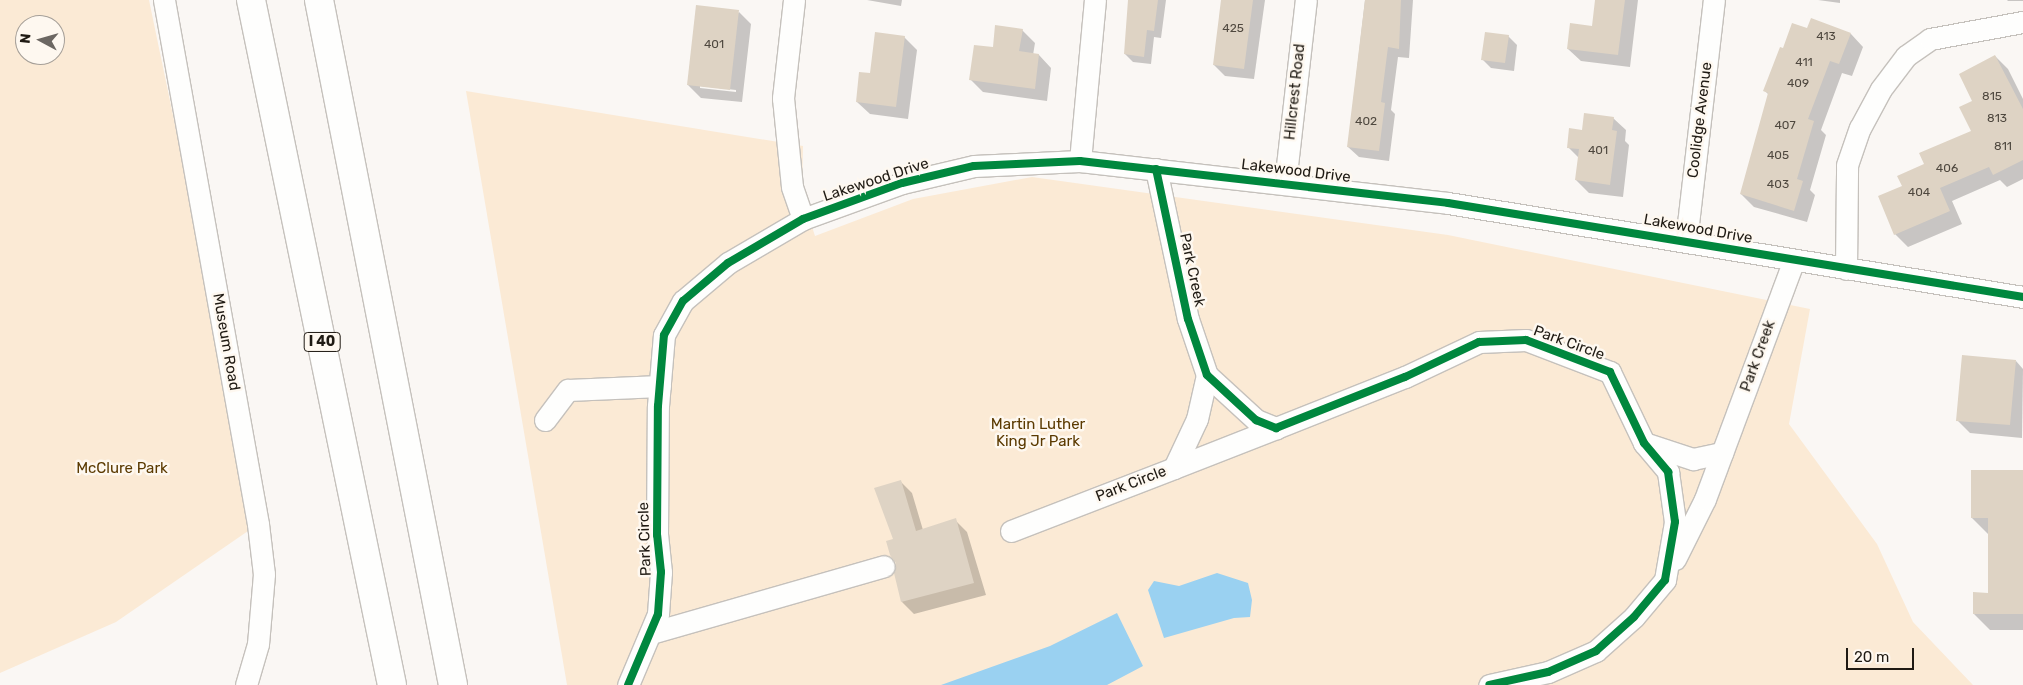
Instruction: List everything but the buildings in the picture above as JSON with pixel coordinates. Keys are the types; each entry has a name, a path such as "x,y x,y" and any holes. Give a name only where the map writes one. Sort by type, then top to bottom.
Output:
{"highway":[{"name":"I 40","path":"252,0 392,685"},
{"path":"319,0 453,685"}],"street":[{"name":"Museum Road","path":"164,0 257,514 264,574 258,644 246,685"},
{"path":"794,0 783,98 792,186 803,219"},
{"path":"1080,161 1095,0"},
{"name":"Hillcrest Road","path":"1285,183 1306,0"},
{"name":"Coolidge Avenue","path":"1686,241 1714,0"},
{"path":"1846,269 1847,165 1860,128 1881,89 1906,56 1930,39 2023,22"},
{"name":"Lakewood Drive","path":"660,386 664,335 683,301 728,263 803,219 902,184 974,166 1080,161 1448,203 2023,298"},
{"name":"Park Creek","path":"1156,169 1188,319 1207,375"},
{"name":"Park Creek","path":"1665,580 1705,499 1794,260"},
{"name":"Park Circle","path":"1276,428 1405,376 1479,342 1526,340 1610,372 1644,443 1668,472 1675,522 1665,580"},
{"path":"1207,375 1256,420 1276,428"},
{"name":"Park Circle","path":"1011,531 1174,468 1197,419 1207,375"},
{"path":"545,420 568,390 660,386"},
{"name":"Park Circle","path":"628,685 658,614 661,572 657,536 660,386"},
{"path":"1174,468 1276,428"},
{"path":"1644,443 1693,459 1722,453"},
{"path":"651,633 884,566"},
{"path":"1489,685 1548,672 1596,651 1634,617 1665,580"}],"green space":[{"name":"McClure Park","path":"0,0 149,0 258,524 116,622 0,673"},
{"name":"Martin Luther King Jr Park","path":"466,91 803,146 802,196 815,236 913,199 1032,177 1448,235 1810,309 1789,424 1877,544 1913,622 1973,685 567,685"}],"water":[{"path":"1217,573 1248,583 1252,600 1250,617 1234,618 1164,638 1148,590 1154,581 1179,586"},
{"path":"1117,613 1143,666 1107,685 941,685 1050,646"}],"cycle path":[{"path":"628,685 658,614 661,572 657,535 658,406 664,335 683,301 728,263 803,219 902,183 974,166 1080,161 1448,203 2023,297"},
{"path":"1156,169 1188,319 1207,375 1256,420 1276,428 1405,377 1479,342 1526,340 1610,372 1644,443 1668,472 1675,522 1665,580 1634,617 1596,651 1548,672 1489,685"}]}
